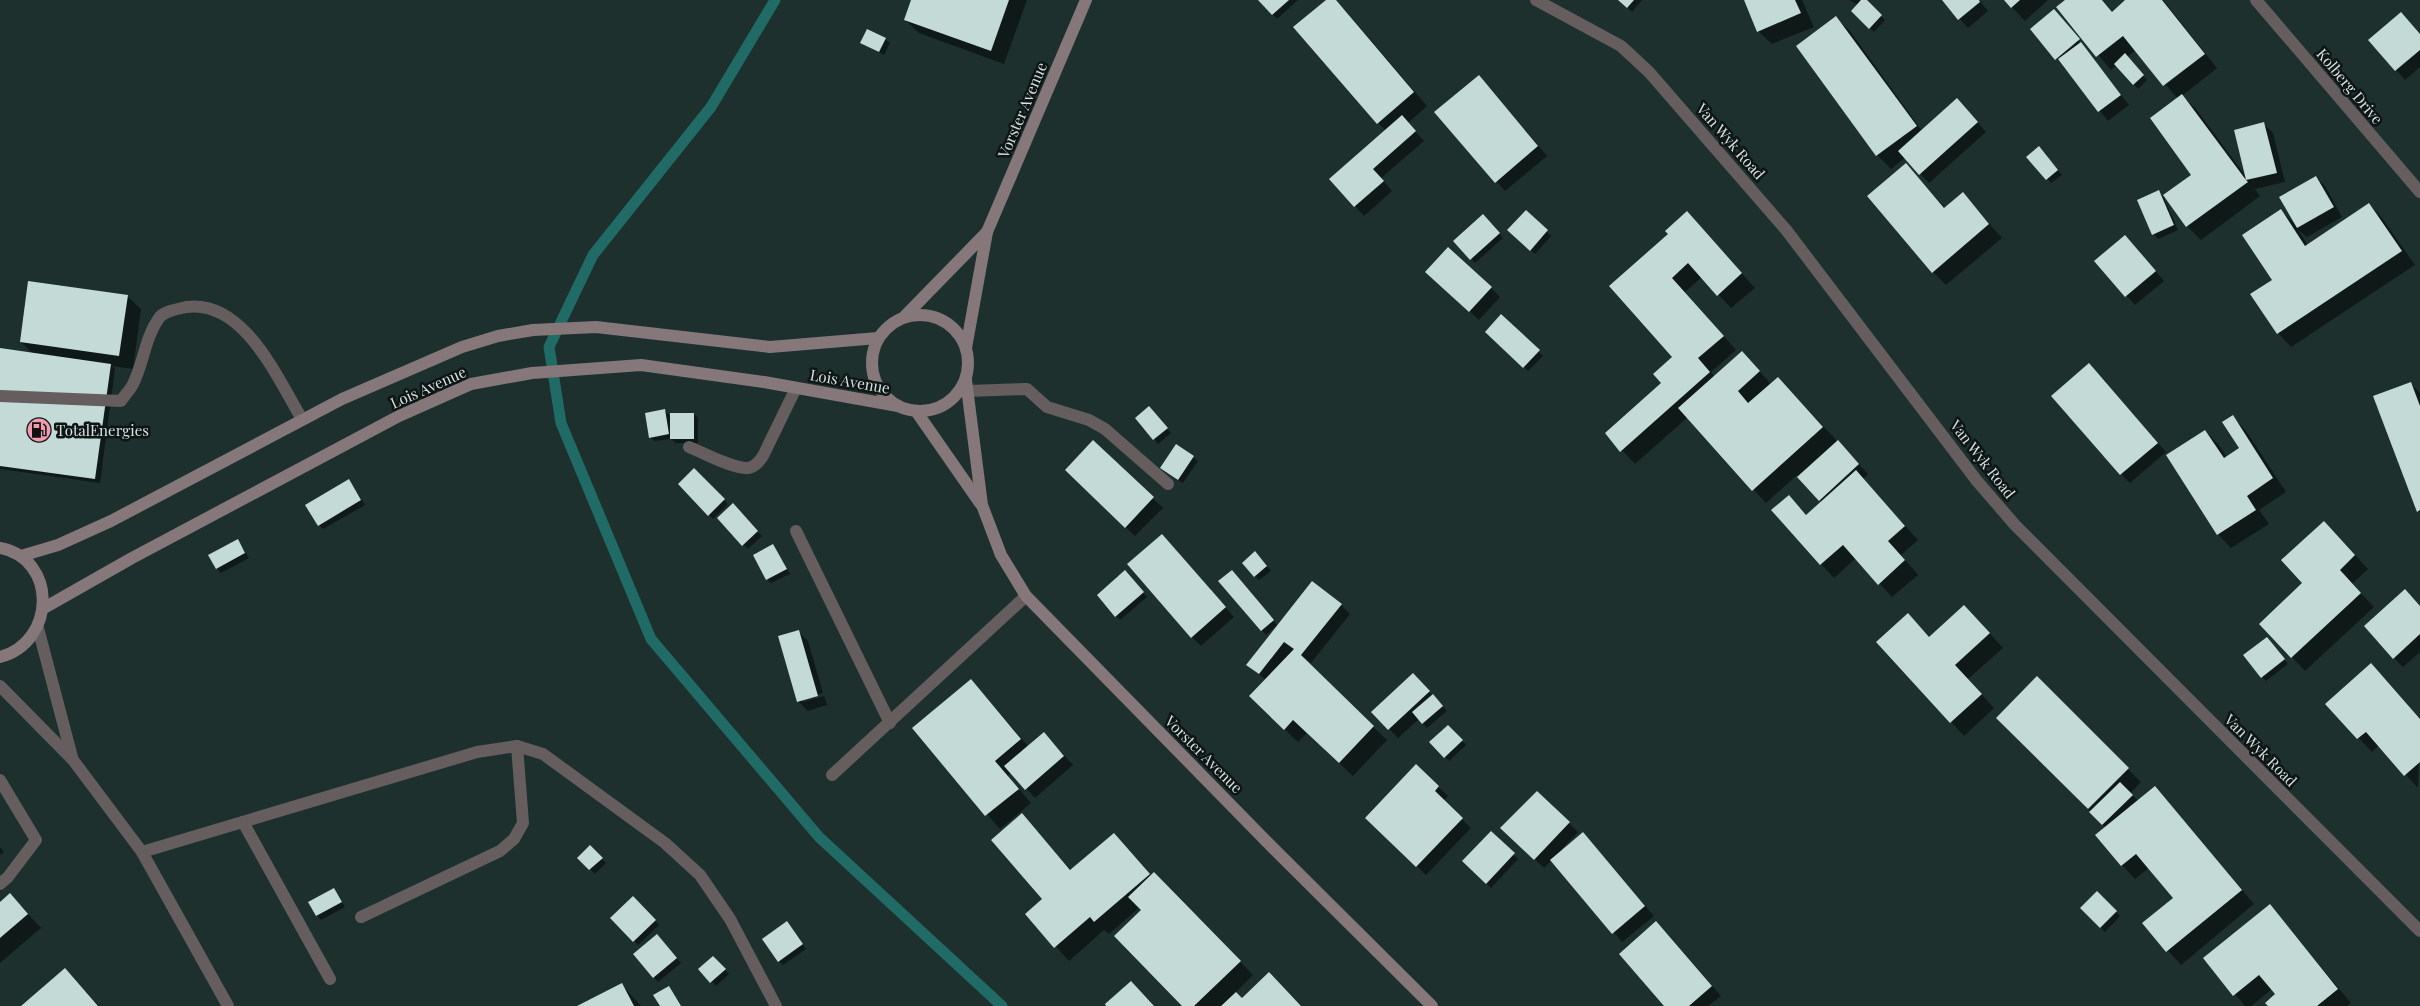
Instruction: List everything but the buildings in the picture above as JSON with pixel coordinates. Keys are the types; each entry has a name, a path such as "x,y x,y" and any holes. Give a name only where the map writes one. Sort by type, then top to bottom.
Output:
{"street":[{"name":"Vorster Avenue","path":"1086,0 987,232 966,348 968,358 967,385 982,505 1001,555 1026,596 1265,840 1432,1006"},
{"name":"Van Wyk Road","path":"1536,0 1621,46 1649,72 1787,231 1977,482 2015,525 2420,932"},
{"name":"Kolberg Drive","path":"2256,0 2420,192"},
{"name":"Vorster Avenue","path":"878,338 889,326 904,317 987,232"},
{"path":"0,396 121,401 132,385 149,336 160,316 177,309 200,305 218,311 236,322 256,344 302,419"},
{"path":"904,317 917,314 943,320 954,328 966,348"},
{"name":"Lois Avenue","path":"21,556 58,545 110,521 302,419 462,347 498,336 533,330 596,327 770,347 878,338"},
{"path":"878,338 871,363 873,376 884,395 898,406 916,411 929,411 942,407 967,385 1027,389 1047,407 1089,420 1105,429 1168,484"},
{"name":"Lois Avenue","path":"44,608 132,558 399,416 471,384 532,373 596,367 650,366 700,372 898,406"},
{"path":"689,446 739,467 750,468 758,464 796,388"},
{"name":"Vorster Avenue","path":"916,411 982,505"},
{"path":"796,531 890,723"},
{"path":"0,548 21,556 34,571 42,589 44,608 38,628 27,643 10,654 0,657"},
{"path":"832,775 1026,596"},
{"path":"38,628 73,760"},
{"path":"0,686 73,760 142,852 228,1006"},
{"path":"142,852 477,752 516,746 543,754 665,843 700,875 730,919 776,1006"},
{"path":"361,917 500,851 514,839 523,823 516,746"},
{"path":"0,780 36,840 8,877 0,884"},
{"path":"243,822 330,979"}],"waterway":[{"path":"775,0 711,107 593,255 549,347 561,423 651,639 819,837 1002,1006"}],"place":[{"name":"TotalEnergies","path":"39,430"}]}
